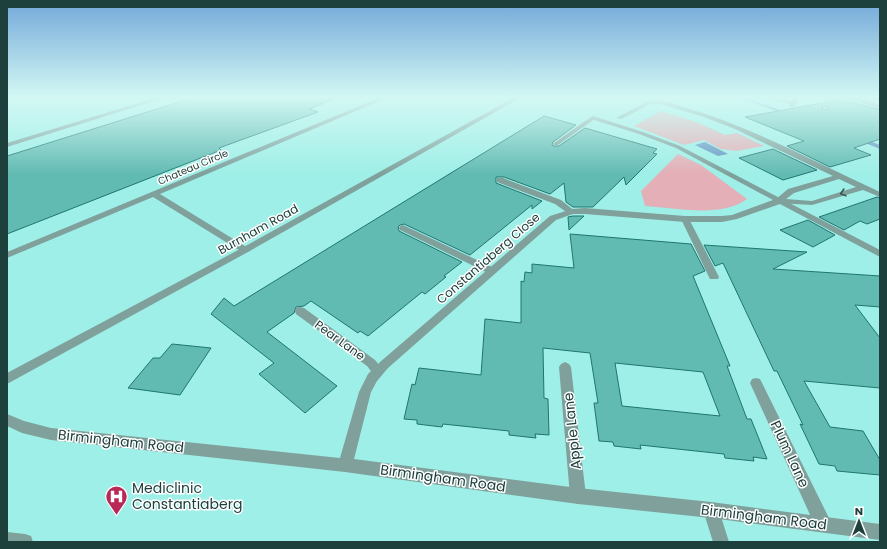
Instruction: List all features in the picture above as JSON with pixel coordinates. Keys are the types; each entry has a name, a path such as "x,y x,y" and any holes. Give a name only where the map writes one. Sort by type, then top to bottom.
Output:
{"street":[{"path":"7,145 80,123"},
{"name":"Chateau Circle","path":"7,254 325,123"},
{"name":"Burnham Road","path":"7,379 245,250 473,123"},
{"path":"556,144 586,123"},
{"path":"608,123 641,133 710,163 880,254"},
{"path":"721,123 737,128 880,195"},
{"name":"Constantiaberg Close","path":"345,465 365,392 372,378 378,371 553,218 572,212 615,213 685,219 722,219 734,217 779,201 789,192 841,176"},
{"path":"500,180 561,203 572,212"},
{"path":"779,201 812,203 864,187"},
{"path":"154,194 245,250"},
{"path":"685,219 714,277"},
{"path":"402,228 492,271"},
{"name":"Pear Lane","path":"300,311 371,363 378,371"},
{"name":"Apple Lane","path":"565,367 578,496"},
{"name":"Plum Lane","path":"756,383 823,524"},
{"name":"Birmingham Road","path":"7,420 22,427 51,434 345,465 578,496 711,510 880,532"},
{"path":"711,510 721,542"},
{"path":"7,540 25,542"}],"shaded area":[{"path":"640,123 698,123 725,135 737,133 764,146 736,151 721,149 704,140 684,145 634,126"},
{"path":"678,154 701,165 747,199 737,205 712,210 684,210 645,206 641,191"}],"water":[{"path":"705,142 728,154 718,156 695,145"}],"building":[{"path":"113,123 289,123 219,148 221,150 7,234 7,156"},
{"path":"533,123 568,123 576,125 553,142 552,145 554,146 559,146 585,128 657,149 653,153 657,154 626,185 624,177 593,207 573,207 566,202 564,183 550,194 504,177 496,177 496,183 542,201 532,209 532,205 470,255 404,224 400,225 398,227 399,231 462,262 425,294 422,292 368,336 360,331 358,333 311,301 304,306 296,307 294,313 267,332 337,386 305,413 259,374 274,363 211,314 224,298 234,306"},
{"path":"759,123 880,123 880,139 854,148 871,155 830,167 787,146 804,141"},
{"path":"773,149 817,170 783,180 739,158"},
{"path":"877,197 880,198 880,219 867,224 860,221 844,230 819,217"},
{"path":"584,216 569,230 568,217"},
{"path":"808,220 835,235 813,247 780,230"},
{"path":"570,234 691,244 705,271 693,276 730,366 727,366 747,419 751,419 767,459 753,457 754,461 725,458 724,454 640,445 641,449 614,446 613,442 599,441 594,403 598,403 590,353 543,348 544,398 548,399 549,435 535,434 536,438 509,435 509,431 443,424 442,427 417,424 417,420 404,419 412,384 415,385 419,368 481,375 485,319 521,323 521,281 524,282 525,272 532,273 532,264 574,268","holes":["615,363 703,372 720,416 622,406"]},
{"path":"704,245 807,252 773,269 880,276 880,307 855,305 880,338 880,388 804,381 830,427 863,431 880,460 880,475 837,471 835,466 819,464 800,424 803,425 777,371 774,371 723,263 715,266"},
{"path":"172,344 211,348 180,395 128,388 153,358 160,358"}],"waterway":[{"path":"860,139 880,147"}],"place":[{"name":"Mediclinic Constantiaberg","path":"117,516"}]}
